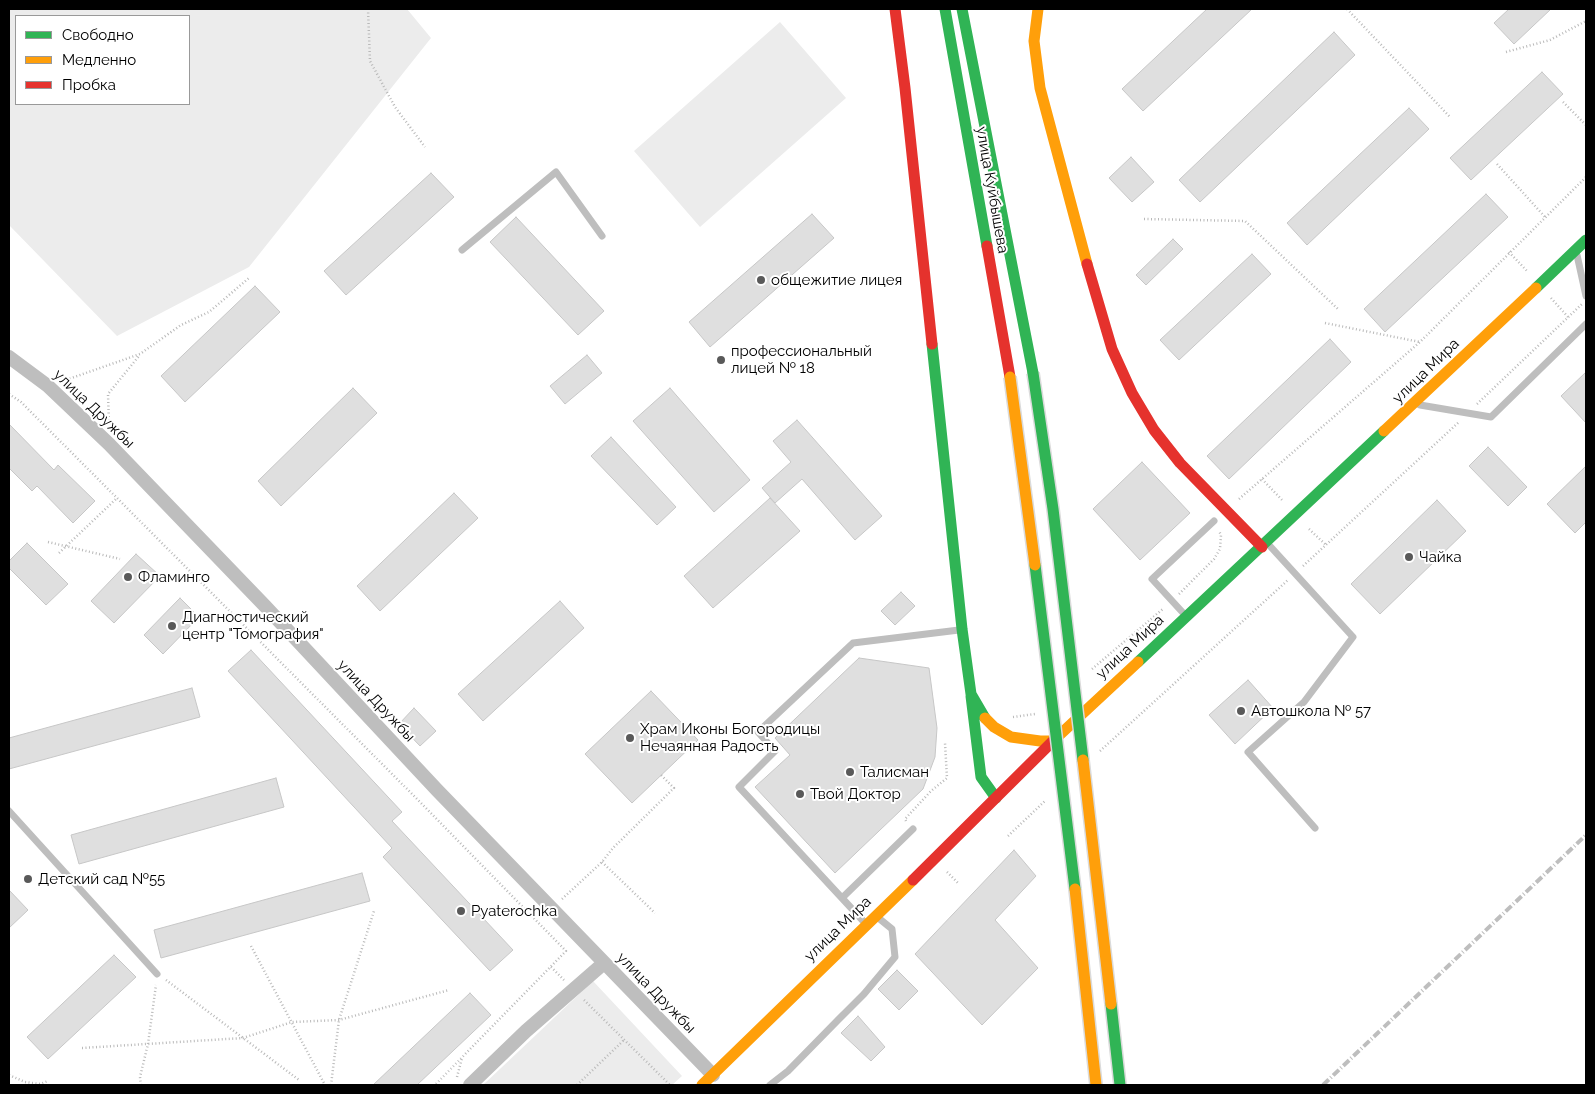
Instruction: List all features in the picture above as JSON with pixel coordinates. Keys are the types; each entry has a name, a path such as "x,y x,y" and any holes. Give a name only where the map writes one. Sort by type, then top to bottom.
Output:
{"main road":[{"path":"895,9 904,78 962,629 981,776 996,798"},
{"name":"улица Куйбышева","path":"945,9 1010,377 1032,538 1071,857 1096,1085"},
{"name":"улица Куйбышева","path":"962,9 1033,373 1053,509 1120,1085"},
{"path":"1038,9 1034,41 1040,88 1087,265 1112,349 1132,393 1154,430 1180,463 1225,510 1265,545"},
{"name":"улица Мира","path":"702,1085 875,915 935,859 1053,741 1265,545 1586,240"},
{"path":"971,694 983,716 1001,732 1016,738 1053,741"}],"street":[{"name":"улица Дружбы","path":"9,357 48,386 109,444 258,598 437,790 713,1075"},
{"path":"470,1085 526,1031 604,963"}],"lane":[{"path":"462,250 556,172 602,236"},
{"path":"1576,251 1586,296"},
{"path":"1415,404 1490,417 1586,324"},
{"path":"1187,617 1152,579 1214,521"},
{"path":"1265,545 1295,574 1353,637 1304,702 1248,752 1314,828"},
{"path":"866,924 739,787 775,751 758,732 853,643 962,629"},
{"path":"9,811 157,974"},
{"path":"842,898 913,829"},
{"path":"770,1085 788,1071 864,994 895,957 892,930 875,915"}],"path":[{"path":"368,9 370,61 395,107 425,147"},
{"path":"1347,9 1450,117"},
{"path":"1506,52 1550,40 1586,21"},
{"path":"1563,102 1586,125"},
{"path":"1497,164 1545,218"},
{"path":"1225,510 1420,342 1586,177"},
{"path":"1144,219 1245,221 1339,310"},
{"path":"109,444 108,394 140,354 181,325 209,312 249,278"},
{"path":"1096,755 1295,574 1586,300"},
{"path":"1325,323 1420,342"},
{"path":"48,386 140,354"},
{"path":"9,394 21,402 117,498 422,804 566,952 435,1085"},
{"path":"59,553 117,498"},
{"path":"1090,670 1172,601 1214,559 1220,549 1221,535 1214,521"},
{"path":"48,542 120,559"},
{"path":"1010,717 1037,714"},
{"path":"905,820 947,778 945,743"},
{"path":"537,922 602,862 613,848 674,788 661,775"},
{"path":"1008,836 1052,795"},
{"path":"602,862 655,913"},
{"path":"331,1085 339,1020 374,911"},
{"path":"251,946 325,1085"},
{"path":"551,967 670,1085"},
{"path":"141,1085 140,1077 148,1044 157,974 299,1080"},
{"path":"82,1048 243,1038 292,1022 339,1020 449,990"},
{"path":"576,1085 624,1040"},
{"path":"455,1085 462,1057"},
{"path":"9,1076 25,1082 40,1084 48,1082"}],"shaded area":[{"path":"9,9 407,9 431,38 249,267 117,336 9,225"},
{"path":"780,22 846,98 700,227 634,151"},
{"path":"593,981 682,1076 672,1085 483,1085"}],"building":[{"path":"1207,9 1252,9 1143,111 1122,89"},
{"path":"1509,9 1551,9 1514,44 1494,23"},
{"path":"1334,32 1355,55 1200,202 1179,180"},
{"path":"1542,72 1563,94 1471,180 1450,158"},
{"path":"1409,108 1429,129 1307,245 1287,223"},
{"path":"1131,157 1154,182 1132,202 1109,178"},
{"path":"431,173 454,197 346,295 324,271"},
{"path":"1486,194 1508,217 1385,332 1364,309"},
{"name":"общежитие лицея","path":"812,214 834,238 710,347 689,322"},
{"path":"516,217 604,311 578,335 490,242"},
{"path":"1173,239 1183,249 1146,285 1136,275"},
{"path":"1252,254 1271,274 1179,360 1160,340"},
{"path":"255,286 280,312 185,402 161,376"},
{"path":"1330,339 1351,362 1229,479 1207,456"},
{"path":"587,355 602,373 565,404 550,386"},
{"path":"1586,372 1586,423 1561,396"},
{"path":"353,388 377,413 281,506 258,481"},
{"path":"670,388 750,480 714,512 633,421"},
{"path":"797,420 882,516 855,540 802,479 775,503 762,488 791,462 773,441"},
{"path":"9,424 54,470 58,465 95,501 73,523 37,486 32,491 9,468"},
{"path":"611,437 676,507 657,525 591,456"},
{"path":"1488,447 1527,487 1508,506 1469,466"},
{"path":"1142,462 1190,513 1140,560 1093,509"},
{"path":"1586,466 1586,522 1575,533 1547,504"},
{"path":"454,493 478,518 380,611 357,586"},
{"path":"770,498 800,531 713,608 684,576"},
{"name":"Чайка","path":"1437,500 1466,531 1380,614 1351,584"},
{"path":"27,543 68,584 46,605 9,568 9,561"},
{"path":"136,554 160,576 114,623 91,601"},
{"path":"901,592 915,606 895,625 881,611"},
{"name":"Диагностический центр \"Томография\"","path":"180,598 199,617 163,654 144,635"},
{"path":"560,601 584,628 483,721 458,694"},
{"path":"251,650 402,812 392,821 513,950 490,971 383,857 392,848 228,671"},
{"name":"Талисман","path":"859,658 929,668 937,728 935,757 923,789 835,873 755,787 790,755 775,738"},
{"name":"Автошкола № 57","path":"1248,680 1273,708 1235,744 1209,715"},
{"path":"192,688 200,717 9,769 9,738"},
{"path":"651,691 698,740 632,803 585,754"},
{"path":"414,708 436,731 420,746 399,724"},
{"path":"276,778 284,807 79,864 71,835"},
{"path":"1014,850 1036,876 995,920 1038,968 982,1025 915,954"},
{"path":"362,873 370,901 161,958 154,930"},
{"path":"9,890 28,910 9,928"},
{"path":"114,955 136,977 48,1059 27,1037"},
{"path":"897,970 918,991 899,1010 878,989"},
{"path":"470,993 491,1015 417,1085 373,1085"},
{"path":"858,1016 885,1047 871,1061 841,1033"}],"railway":[{"path":"1323,1085 1586,835"}],"traffic: fast":[{"path":"945,9 987,246"},
{"path":"962,9 1033,373"},
{"path":"1536,288 1586,240"},
{"path":"932,344 962,629 971,694 985,718"},
{"path":"1033,373 1053,509 1083,760"},
{"path":"1138,662 1384,431"},
{"path":"1035,565 1075,889"},
{"path":"971,696 981,777 996,798"},
{"path":"1111,1004 1120,1085"}],"traffic: slow":[{"path":"1038,9 1034,41 1040,88 1087,264"},
{"path":"1384,431 1536,288"},
{"path":"1010,377 1035,565"},
{"path":"985,718 994,727 1011,737 1053,741 1138,662"},
{"path":"1083,760 1111,1004"},
{"path":"702,1085 913,880"},
{"path":"1075,889 1096,1085"}],"traffic: jam":[{"path":"895,9 932,344"},
{"path":"987,246 1010,377"},
{"path":"1087,264 1112,349 1132,393 1154,430 1180,463 1262,547"},
{"path":"913,880 1053,741"}],"place":[{"name":"общежитие лицея","path":"761,280"},
{"name":"профессиональный лицей № 18","path":"721,360"},
{"name":"Чайка","path":"1409,557"},
{"name":"Фламинго","path":"128,577"},
{"name":"Диагностический центр \"Томография\"","path":"172,626"},
{"name":"Автошкола № 57","path":"1241,711"},
{"name":"Храм Иконы Богородицы Нечаянная Радость","path":"630,738"},
{"name":"Талисман","path":"850,772"},
{"name":"Твой Доктор","path":"800,794"},
{"name":"Детский сад №55","path":"28,879"},
{"name":"Pyaterochka","path":"461,911"}]}
